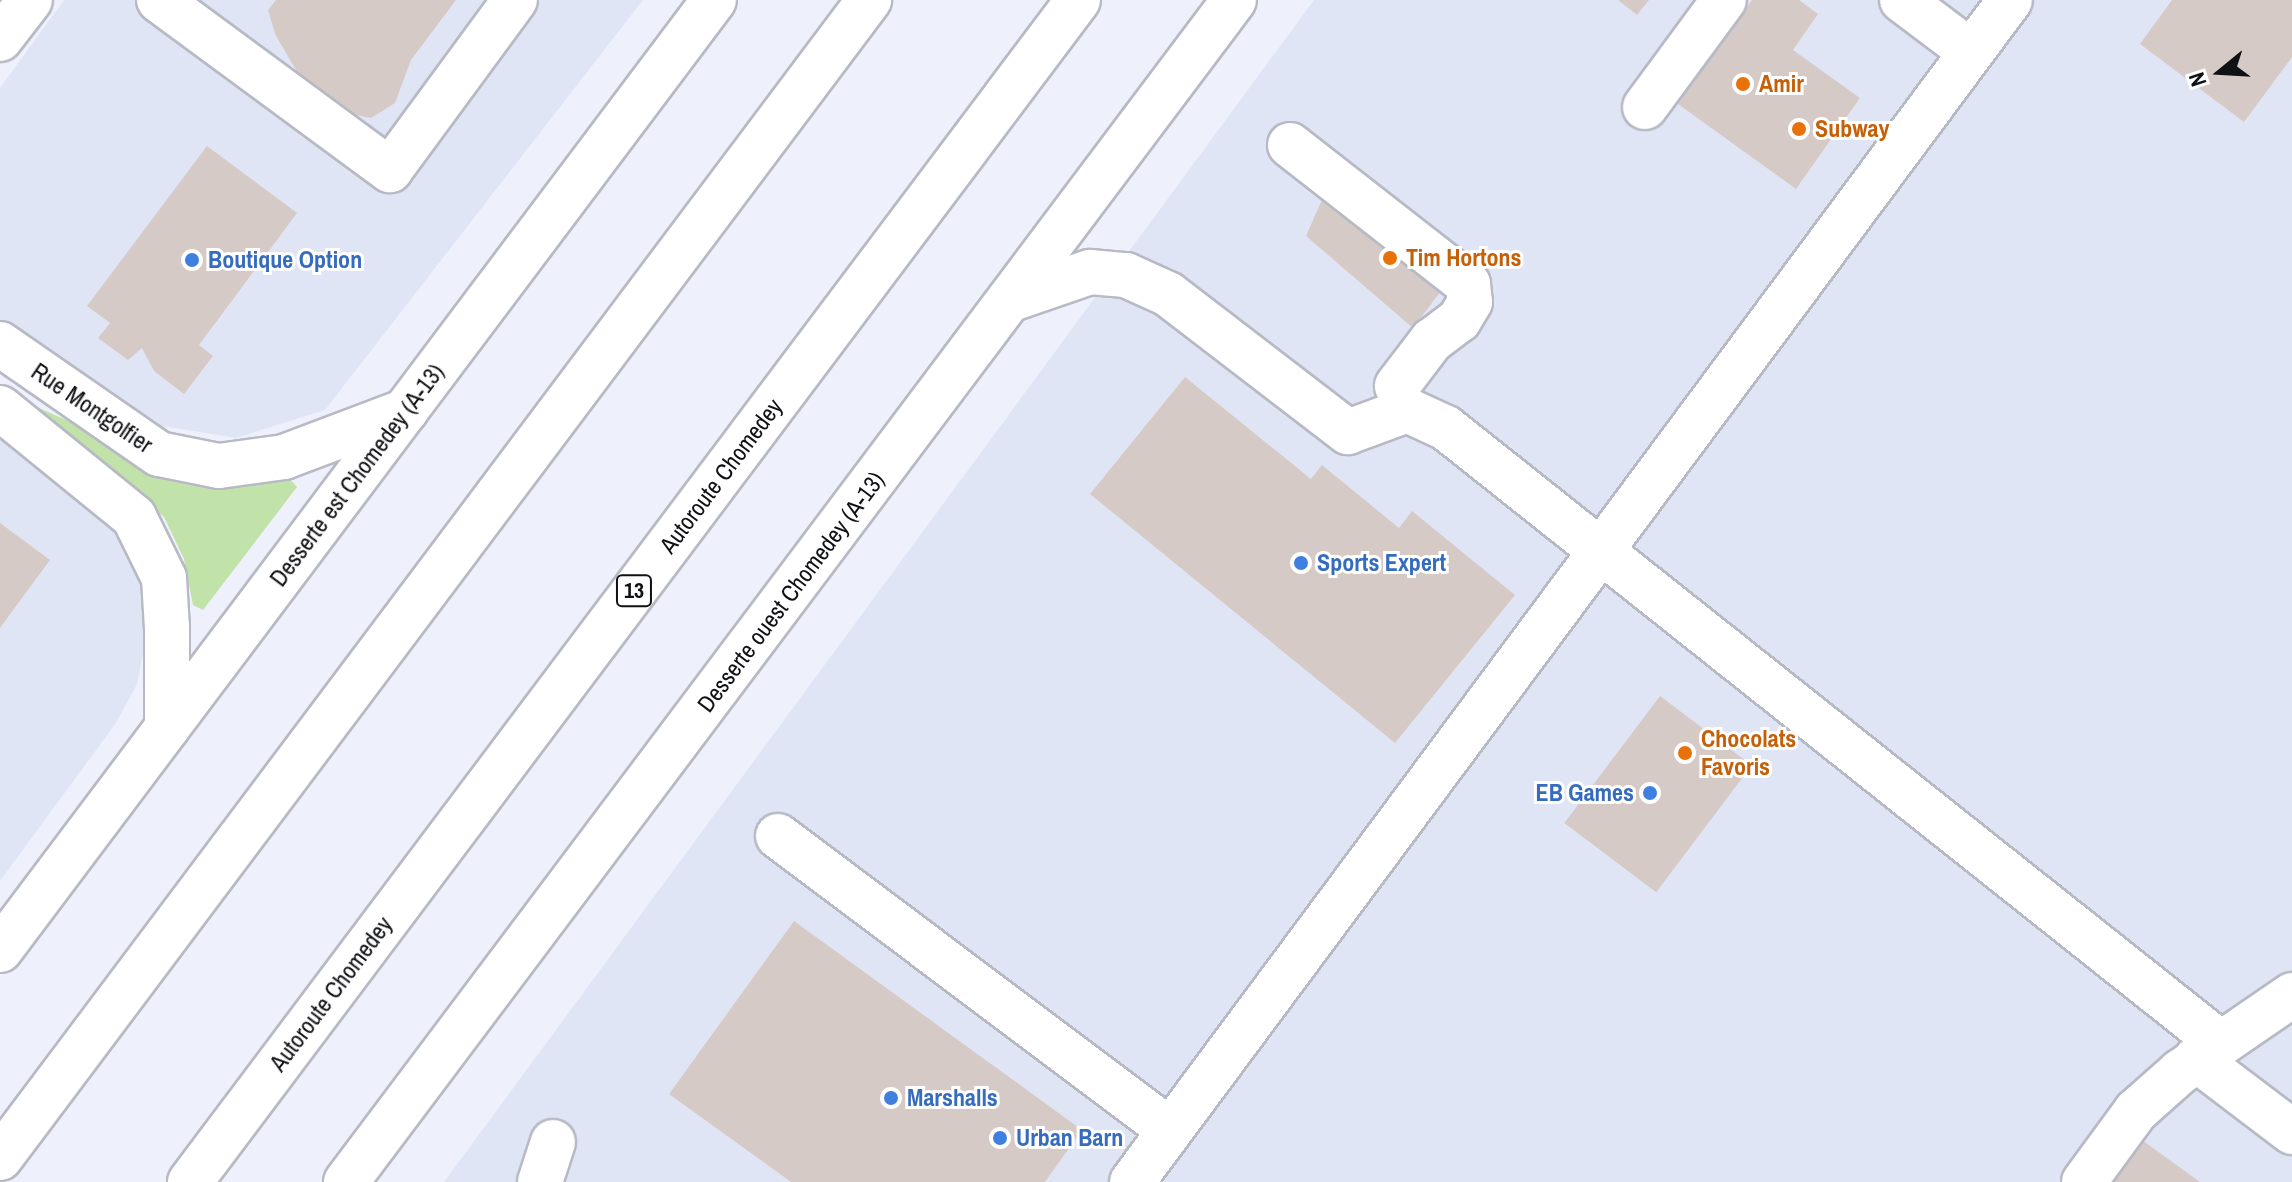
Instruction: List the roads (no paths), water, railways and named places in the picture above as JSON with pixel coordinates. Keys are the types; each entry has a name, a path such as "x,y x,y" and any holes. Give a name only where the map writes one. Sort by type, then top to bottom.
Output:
{"main road":[{"path":"0,39 30,0"},
{"path":"159,0 390,170 515,0"},
{"name":"Desserte est Chomedey (A-13)","path":"0,950 714,0"},
{"path":"0,1158 869,0"},
{"name":"Autoroute Chomedey","path":"190,1182 1078,0"},
{"name":"Desserte ouest Chomedey (A-13)","path":"346,1182 1234,0"},
{"path":"1645,107 1724,0"},
{"path":"1902,0 1971,52"},
{"path":"1132,1182 2010,0"},
{"path":"1290,145 1459,273 1471,294 1459,320 1456,341 1435,374 1433,422"},
{"path":"1009,300 1090,272 1145,281 1348,432 1407,410 1433,422 1601,553 2208,1050 2292,1132"},
{"path":"1397,386 1432,340 1459,320"},
{"name":"Rue Montgolfier","path":"0,344 159,454 219,466 284,457 406,411"},
{"path":"0,408 134,517 164,578 167,728"},
{"path":"778,836 1170,1130"},
{"path":"2084,1182 2136,1111 2208,1050 2292,995"}],"place":[{"name":"Amir","path":"1743,84"},
{"name":"Subway","path":"1799,129"},
{"name":"Tim Hortons","path":"1390,258"},
{"name":"Boutique Option","path":"192,260"},
{"name":"Sports Expert","path":"1301,563"},
{"name":"Chocolats Favoris","path":"1685,753"},
{"name":"EB Games","path":"1650,793"},
{"name":"Marshalls","path":"891,1098"},
{"name":"Urban Barn","path":"1000,1138"}]}
